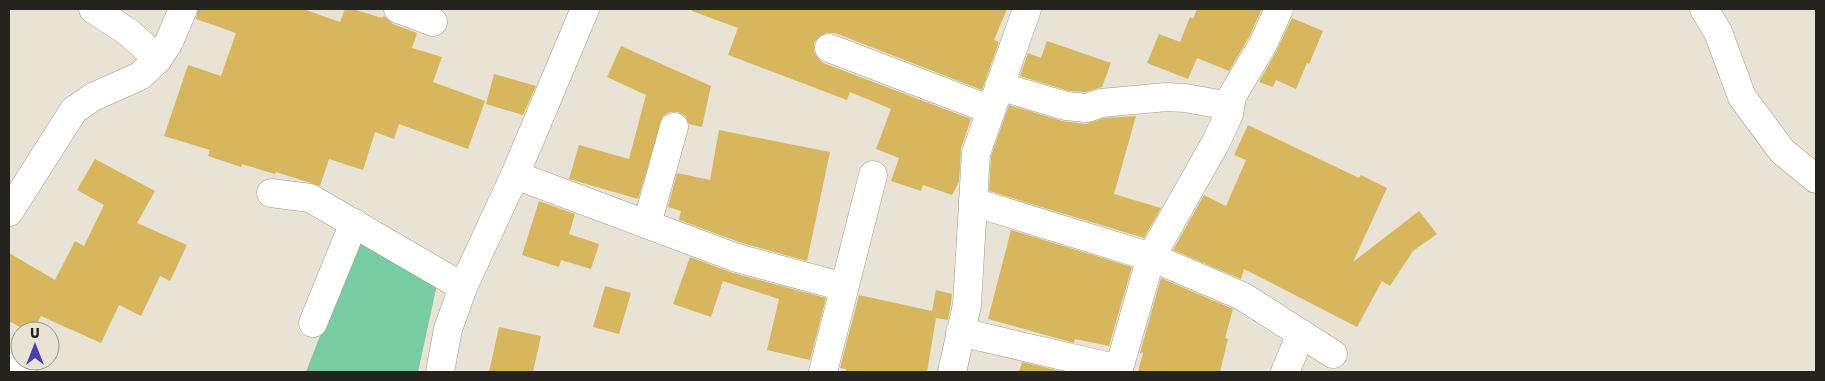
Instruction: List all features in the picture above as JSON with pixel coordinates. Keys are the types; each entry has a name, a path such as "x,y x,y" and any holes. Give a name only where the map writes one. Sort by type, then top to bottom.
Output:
{"street":[{"path":"92,9 128,32 158,59"},
{"path":"9,212 74,110 93,98 140,76 158,59 170,42 183,9"},
{"path":"398,9 433,22"},
{"path":"440,372 448,329 463,287 515,175 585,9"},
{"path":"952,372 960,332 968,305 976,153 1027,9"},
{"path":"960,332 1118,371 1151,257 1216,142 1229,114 1232,96 1263,44 1279,9"},
{"path":"1704,9 1718,32 1742,97 1782,151 1816,179"},
{"path":"829,48 995,98 1087,108 1101,103 1167,98 1185,98 1230,106"},
{"path":"646,224 674,127"},
{"path":"515,175 737,258 844,286"},
{"path":"822,372 873,175"},
{"path":"271,193 291,194 310,198 463,287"},
{"path":"973,202 1151,257 1242,296 1333,354"},
{"path":"313,323 354,224"},
{"path":"1285,372 1301,334"},
{"path":"9,367 22,372"}],"green space":[{"path":"358,237 438,280 418,372 306,372"}],"building":[{"path":"198,9 303,9 340,22 345,9 353,9 382,18 384,16 393,24 417,33 412,48 442,57 433,82 485,101 468,149 399,124 394,139 375,132 363,170 329,159 320,186 276,172 275,174 242,164 241,167 208,156 210,150 164,136 188,65 221,76 236,33 196,19"},
{"path":"692,9 1007,9 994,40 999,42 982,90 835,33 827,33 820,36 814,43 814,51 823,63 971,119 961,148 959,182 952,195 923,185 921,191 891,181 899,158 876,149 891,109 850,92 847,100 728,55 738,28 692,11"},
{"path":"1197,9 1262,9 1249,37 1229,71 1197,58 1188,79 1147,63 1159,34 1180,42 1190,17 1193,19"},
{"path":"1292,18 1323,31 1309,64 1307,63 1296,89 1276,80 1273,87 1259,82 1276,52"},
{"path":"1047,41 1111,63 1102,87 1085,92 1069,91 1020,76 1028,53 1041,58"},
{"path":"621,46 711,86 702,127 689,124 685,116 678,112 670,112 663,116 638,199 569,179 579,145 629,159 646,95 607,77"},
{"path":"494,74 536,86 523,115 486,104"},
{"path":"1009,105 1062,121 1086,124 1104,118 1136,116 1114,194 1161,208 1144,238 989,191 991,156"},
{"path":"1248,125 1359,178 1361,175 1387,188 1353,262 1419,211 1437,234 1413,251 1390,286 1382,281 1357,327 1244,269 1241,279 1173,250 1204,195 1226,206 1246,160 1234,155"},
{"path":"719,130 830,152 807,261 742,243 679,220 681,211 668,207 677,173 710,180"},
{"path":"95,159 155,191 137,223 187,245 170,281 160,276 141,316 119,305 101,343 60,325 60,321 52,321 41,316 38,321 9,321 9,253 55,280 75,241 84,246 104,205 77,190"},
{"path":"539,201 575,214 569,234 599,244 591,269 561,260 559,267 522,255"},
{"path":"1011,230 1132,267 1109,346 1075,339 1074,343 988,319"},
{"path":"690,257 733,273 826,298 810,360 767,350 779,299 723,281 711,317 673,304"},
{"path":"1161,278 1233,309 1225,338 1228,339 1220,372 1138,372 1143,353 1140,353"},
{"path":"605,286 631,293 619,334 593,327"},
{"path":"936,290 952,294 948,320 936,318 927,372 846,372 846,369 840,368 859,295 932,311"},
{"path":"499,327 541,336 533,372 489,372"},
{"path":"1022,362 1064,372 1019,372"}]}
